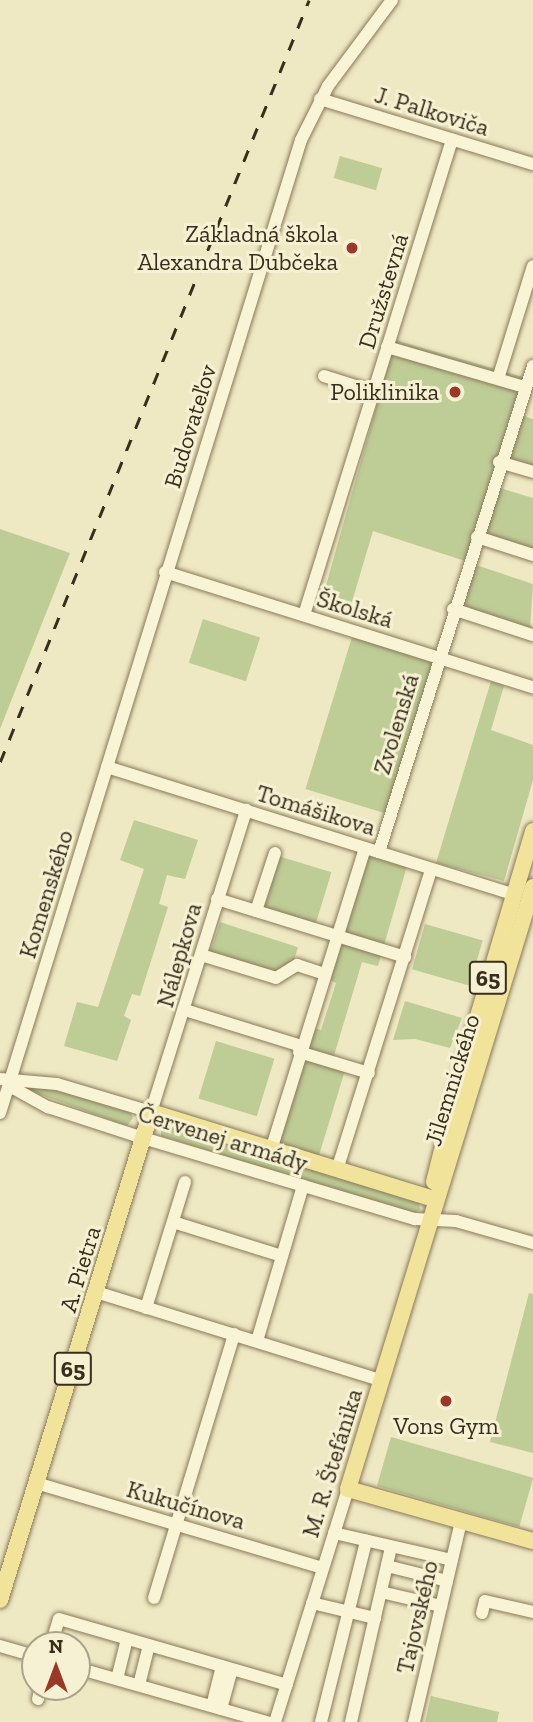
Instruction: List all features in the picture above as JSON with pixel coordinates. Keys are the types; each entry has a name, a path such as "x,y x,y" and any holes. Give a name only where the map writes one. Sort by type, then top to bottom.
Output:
{"main road":[{"name":"Jilemnického","path":"431,1217 504,953 513,894 533,831"},
{"name":"Jilemnického","path":"428,1197 504,953 533,887"},
{"name":"Červenej armády","path":"151,1112 428,1197"},
{"name":"A. Pietra","path":"0,1600 151,1112"},
{"path":"428,1197 431,1217"},
{"name":"M. R. Štefánika","path":"348,1489 431,1217"},
{"path":"348,1489 533,1541"}],"street":[{"name":"Budovateľov","path":"107,767 165,572 301,140 320,99 392,0"},
{"name":"J. Palkoviča","path":"320,99 533,164"},
{"name":"Družstevná","path":"303,615 452,139"},
{"path":"498,379 533,266"},
{"path":"387,347 528,385"},
{"name":"Zvolenská","path":"379,852 499,462 533,366"},
{"path":"324,376 374,392"},
{"path":"499,462 533,472"},
{"path":"477,537 533,555"},
{"name":"Školská","path":"165,572 533,687"},
{"path":"453,609 531,635"},
{"name":"Tomášikova","path":"107,767 513,894"},
{"name":"Komenského","path":"0,1113 5,1080 107,767"},
{"name":"Nálepkova","path":"151,1112 246,810"},
{"path":"271,1150 300,1049 365,848"},
{"path":"256,911 275,853"},
{"path":"337,1170 431,870"},
{"path":"217,899 405,957"},
{"path":"201,955 276,978 297,965 324,974"},
{"path":"185,1010 369,1073"},
{"name":"Červenej armády","path":"5,1080 57,1084 151,1112"},
{"name":"Červenej armády","path":"5,1080 15,1089 48,1107 143,1138 415,1219 431,1217 533,1243"},
{"path":"146,1308 185,1182"},
{"path":"257,1341 303,1186"},
{"path":"173,1223 282,1256"},
{"path":"96,1292 381,1380"},
{"path":"153,1598 234,1334"},
{"name":"Kukučínova","path":"36,1483 323,1568"},
{"name":"M. R. Štefánika","path":"275,1722 348,1489"},
{"name":"Tajovského","path":"414,1722 461,1521"},
{"path":"334,1533 452,1560"},
{"path":"321,1722 366,1541"},
{"name":"Tajovského","path":"351,1722 391,1548"},
{"path":"387,1566 447,1581"},
{"path":"381,1592 441,1606"},
{"path":"482,1613 485,1601 533,1612"},
{"path":"312,1603 375,1618"},
{"path":"55,1631 59,1619 287,1685"},
{"path":"117,1678 127,1639"},
{"path":"139,1685 149,1645"},
{"path":"0,1646 21,1652"},
{"path":"217,1707 227,1667"},
{"path":"91,1672 267,1722"}],"green space":[{"path":"340,156 382,168 376,190 334,178"},
{"path":"395,340 523,377 465,561 373,531 351,605 323,596"},
{"path":"521,415 533,419 533,469 508,461"},
{"path":"500,488 533,498 533,553 484,536"},
{"path":"0,529 70,553 0,729"},
{"path":"473,564 533,584 530,630 460,606"},
{"path":"203,619 260,638 246,681 189,663"},
{"path":"352,637 432,662 386,814 306,789"},
{"path":"491,681 504,686 491,730 533,745 533,780 504,881 436,863"},
{"path":"134,820 198,840 185,879 167,875 159,904 168,907 140,996 132,994 124,1016 131,1020 117,1061 64,1046 77,1002 98,1007 144,869 120,860"},
{"path":"367,853 407,866 378,966 362,962 333,1059 304,1048 310,1027 321,1030 336,983 326,978"},
{"path":"275,855 331,872 314,929 258,911"},
{"path":"220,922 298,947 287,980 209,954"},
{"path":"425,924 483,941 470,986 412,969"},
{"path":"405,1001 462,1018 450,1048 415,1039 393,1040"},
{"path":"216,1041 274,1059 257,1116 198,1098"},
{"path":"302,1057 345,1070 319,1155 276,1142"},
{"path":"17,1086 55,1090 130,1111 133,1118 127,1126"},
{"path":"167,1122 419,1202 420,1210 412,1213 161,1136 161,1123"},
{"path":"529,1293 533,1294 533,1453 490,1442"},
{"path":"391,1437 533,1478 519,1527 377,1486"},
{"path":"431,1696 499,1712 497,1722 425,1722"}],"railway":[{"path":"0,762 309,0"}],"place":[{"name":"Základná škola Alexandra Dubčeka","path":"352,248"},
{"name":"Poliklinika","path":"455,392"},
{"name":"Vons Gym","path":"446,1401"}]}
